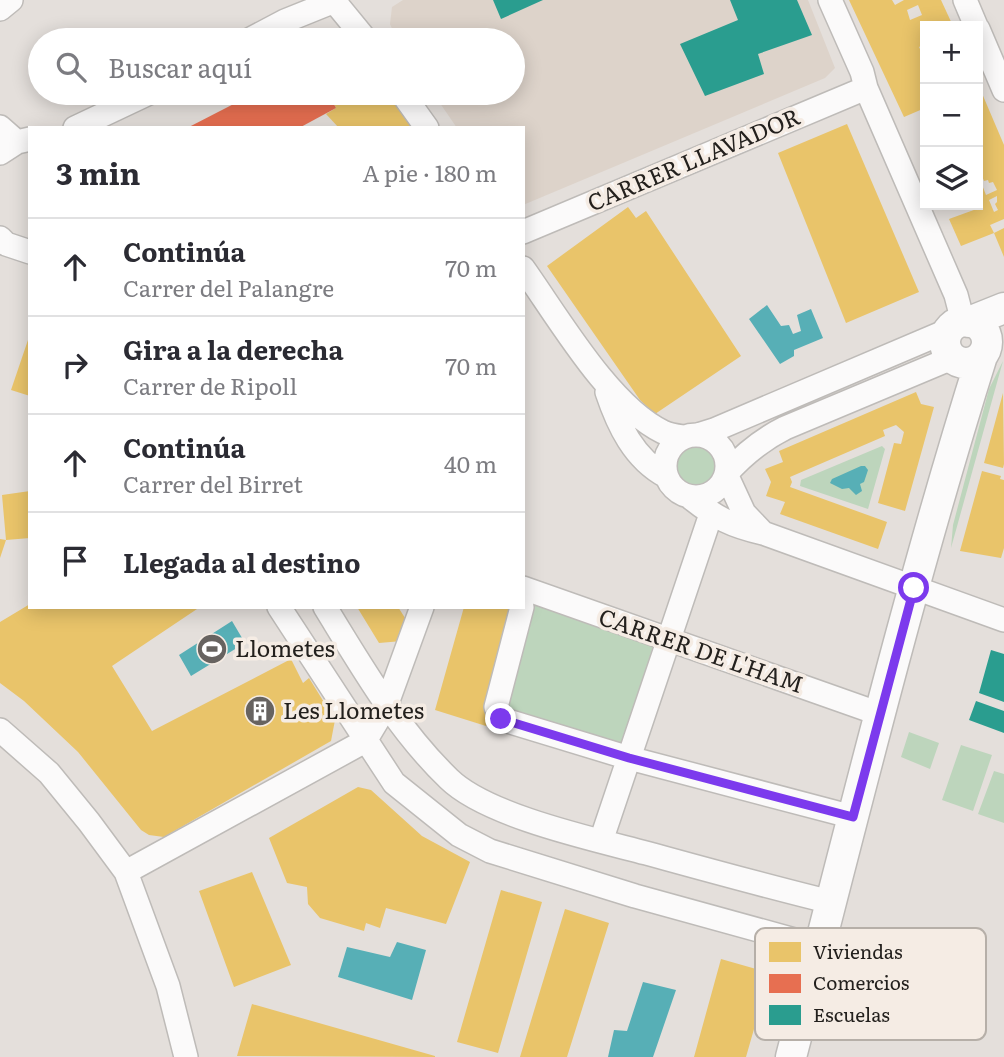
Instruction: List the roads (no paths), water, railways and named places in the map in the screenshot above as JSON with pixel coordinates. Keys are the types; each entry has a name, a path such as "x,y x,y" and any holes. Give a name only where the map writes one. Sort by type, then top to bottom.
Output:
{"street":[{"path":"0,9 11,0"},
{"path":"272,28 335,0 357,28"},
{"path":"825,928 960,421 957,379 972,337 830,0"},
{"path":"965,0 974,21"},
{"path":"983,42 1004,90"},
{"name":"CARRER LLAVADOR","path":"525,231 866,88"},
{"path":"79,126 123,105"},
{"path":"112,126 132,105"},
{"path":"411,105 426,126"},
{"path":"0,238 6,244 27,252"},
{"path":"0,263 27,252"},
{"path":"525,271 602,380 625,406 664,433 708,437 722,448 727,465 723,483 709,495 691,498"},
{"path":"726,474 743,454 763,439 972,337 1004,308"},
{"path":"666,476 666,458 676,442 972,337"},
{"path":"602,380 615,416 632,444 655,470 666,476 676,490 711,514 738,527 763,533 1004,620"},
{"path":"726,474 744,513 763,533"},
{"path":"601,841 711,514"},
{"name":"CARRER DE L'HAM","path":"525,597 668,639 880,714"},
{"path":"280,609 394,783 459,835 490,851 635,896 755,929"},
{"path":"326,609 386,706 449,779 465,792 522,817 601,841 831,902"},
{"path":"125,872 365,741 386,706 421,609"},
{"path":"521,609 496,707 501,719 629,758 853,817"},
{"path":"0,730 49,773 89,821 125,872 168,986 186,1057"},
{"path":"791,1057 795,1040"}],"water":[{"path":"767,305 781,326 789,325 793,334 801,331 797,315 811,309 823,338 794,350 794,356 780,364 749,319"},
{"path":"861,466 868,470 864,482 860,484 862,491 856,495 849,488 842,489 830,483 832,479"},
{"name":"Llometes","path":"232,621 245,643 191,676 179,655"},
{"path":"397,942 426,950 412,1000 338,977 347,947 390,957"},
{"path":"643,982 676,990 653,1057 608,1057 614,1030 627,1031"}],"place":[{"name":"Llometes","path":"212,649"},
{"name":"Les Llometes","path":"260,711"}]}
